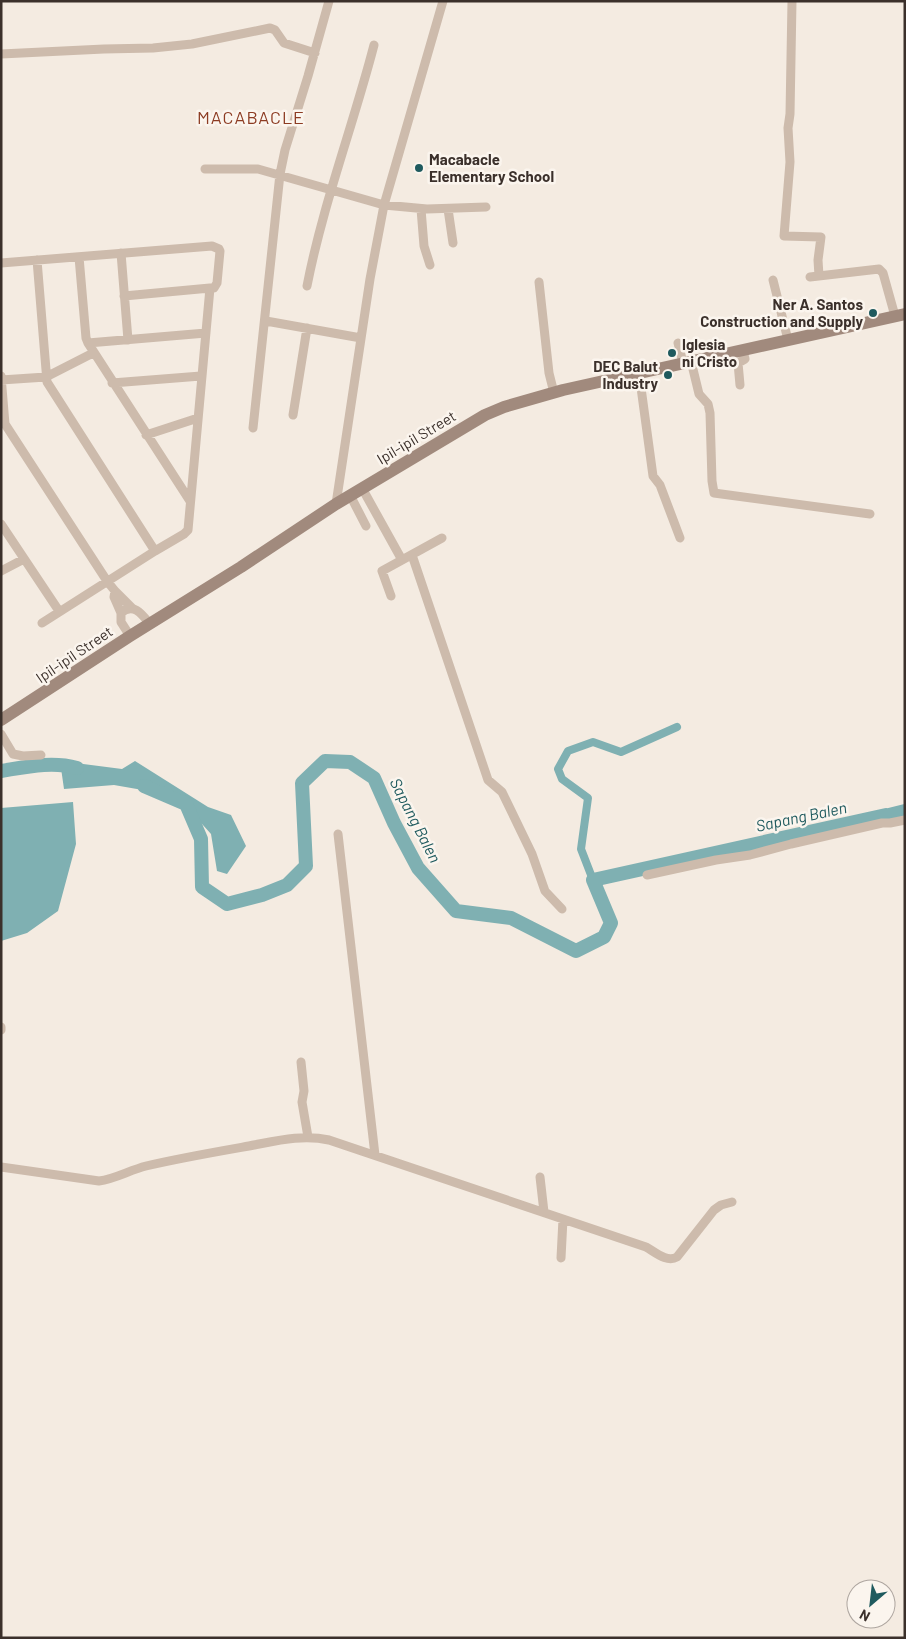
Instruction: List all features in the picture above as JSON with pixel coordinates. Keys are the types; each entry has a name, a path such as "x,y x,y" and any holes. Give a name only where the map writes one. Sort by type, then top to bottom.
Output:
{"street":[{"path":"253,428 266,320 280,174 285,150 328,1"},
{"path":"336,504 361,338 384,205 443,1"},
{"path":"792,1 790,114 788,128 790,162 784,236 821,237 814,277 881,270 900,315"},
{"path":"1,54 153,48 192,44 270,28 275,30 284,43 314,53"},
{"path":"307,286 331,190 374,45"},
{"path":"205,169 258,169 384,205 421,209 486,207"},
{"path":"448,208 453,243"},
{"path":"421,209 424,246 430,265"},
{"path":"1,263 212,246 220,251 217,283 214,288 124,296"},
{"path":"120,253 128,340"},
{"path":"79,256 88,343 112,383 190,501"},
{"path":"36,260 46,377 49,387 155,551"},
{"path":"773,280 788,340"},
{"path":"540,282 549,373 554,393"},
{"path":"42,623 184,534 189,524 210,288"},
{"name":"Ipil-ipil Street","path":"1,720 350,495 485,415 504,407 554,393 900,315"},
{"path":"266,320 361,338"},
{"path":"293,415 307,328"},
{"path":"88,343 206,333"},
{"path":"678,343 699,394 708,404 714,493 870,514"},
{"path":"740,385 738,363 745,359 743,350"},
{"path":"94,353 46,377 1,379 5,424 107,581 132,608 140,612 149,624"},
{"path":"639,373 654,476 660,485 680,538"},
{"path":"112,383 202,376"},
{"path":"146,434 198,418"},
{"path":"362,488 402,560"},
{"path":"350,495 366,526"},
{"path":"1,524 59,612"},
{"path":"391,596 382,571 442,538"},
{"path":"412,555 488,780 502,792 532,854 544,890 562,909"},
{"path":"1,571 24,559"},
{"path":"115,591 114,597 121,613 121,622 130,636"},
{"path":"121,613 126,609 132,608"},
{"path":"1,734 13,754 41,756"},
{"path":"647,875 716,860 750,855 882,823 905,820"},
{"path":"338,834 375,1155"},
{"path":"301,1062 304,1091 302,1102 308,1137"},
{"path":"1,1167 99,1182 145,1167 226,1150 308,1137 329,1140 544,1212 646,1247 672,1260 677,1257 714,1210 721,1205 732,1202"},
{"path":"540,1177 544,1212"},
{"path":"561,1258 563,1219"}],"water":[{"path":"60,761 122,769 135,761 208,807 231,815 246,846 227,874 217,871 211,834 177,796 114,785 64,789"},
{"path":"73,802 76,844 58,911 27,933 1,941 1,808"}],"waterway":[{"path":"593,880 581,849 588,798 562,779 558,769 568,751 593,742 621,752 677,727"},
{"name":"Sapang Balen","path":"144,786 186,804 201,839 202,887 227,904 262,895 287,885 306,866 302,783 325,761 350,762 374,778 394,823 418,868 456,911 511,918 576,951 604,937 611,923 593,880 886,815"},
{"name":"Sapang Balen","path":"1,771 49,765 77,768"},
{"name":"Sapang Balen","path":"889,815 905,811"}],"place":[{"name":"Macabacle Elementary School","path":"419,168"},
{"name":"Ner A. Santos Construction and Supply","path":"873,313"},
{"name":"Iglesia ni Cristo","path":"672,353"},
{"name":"DEC Balut Industry","path":"668,375"}],"district":[{"name":"MACABACLE","path":"251,117"}]}
